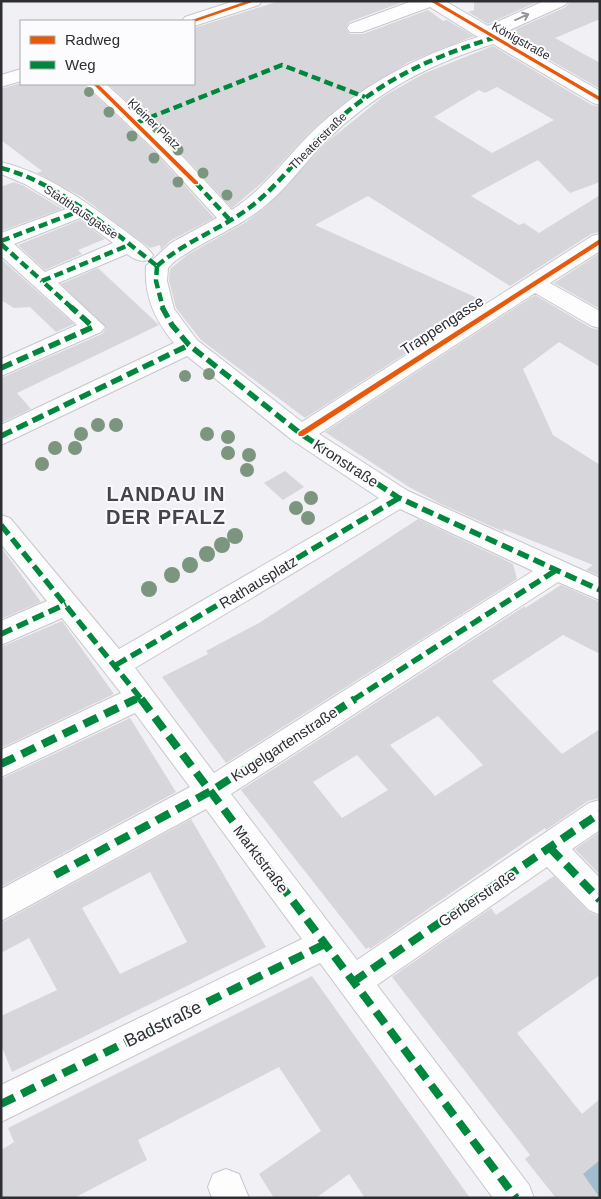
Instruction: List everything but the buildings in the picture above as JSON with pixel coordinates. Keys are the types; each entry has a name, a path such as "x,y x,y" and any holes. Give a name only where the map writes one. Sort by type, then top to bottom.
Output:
{"street":[{"path":"194,20 253,1"},
{"path":"356,28 431,1"},
{"name":"Königstraße","path":"431,1 600,99"},
{"name":"Theaterstraße","path":"157,266 171,251 251,206 277,183 318,138 353,106 388,81 430,59 489,36 559,1"},
{"path":"1,81 20,74"},
{"name":"Kleiner Platz","path":"96,85 196,182 229,219"},
{"name":"Stadthausgasse","path":"1,168 18,170 82,210 157,266"},
{"path":"3,364 93,327 1,242 82,210"},
{"name":"Trappengasse","path":"300,434 533,282 600,241"},
{"path":"42,281 129,245"},
{"name":"Kronstraße","path":"157,266 156,281 163,309 172,325 189,345 300,434 400,498 558,569 600,590"},
{"path":"533,282 600,321"},
{"path":"1,436 189,345"},
{"name":"Rathausplatz","path":"116,665 400,498"},
{"name":"Marktstraße","path":"1,525 116,665 516,1198"},
{"name":"Kugelgartenstraße","path":"1,906 211,791 558,569"},
{"path":"1,634 66,604"},
{"path":"1,764 140,697"},
{"name":"Gerberstraße","path":"353,982 600,813"},
{"path":"550,848 600,900"},
{"name":"Badstraße","path":"1,1104 325,944"}],"marked path":[{"path":"157,266 179,248 240,214 261,199 331,126 384,85 429,60 493,38"},
{"path":"136,123 282,65 365,97"},
{"path":"1,168 17,172 58,194 104,225 157,266"},
{"path":"196,183 229,219"},
{"path":"1,241 82,210"},
{"path":"1,244 42,281"},
{"path":"1,368 93,327 42,281 129,245"},
{"path":"157,266 156,281 163,309 172,325 189,345 301,434 399,498 600,590"},
{"path":"1,436 189,345"},
{"path":"116,665 399,498"},
{"path":"1,525 116,665 516,1198"},
{"path":"55,875 211,791 558,569"},
{"path":"1,634 66,604"},
{"path":"1,764 140,697"},
{"path":"353,982 600,813"},
{"path":"550,848 600,900"},
{"path":"1,1104 325,944"}],"cycle path":[{"path":"194,20 253,1"},
{"path":"432,1 600,99"},
{"path":"96,85 196,183"},
{"path":"301,434 600,241"}],"district":[{"name":"LANDAU IN DER PFALZ","path":"166,506"}]}
